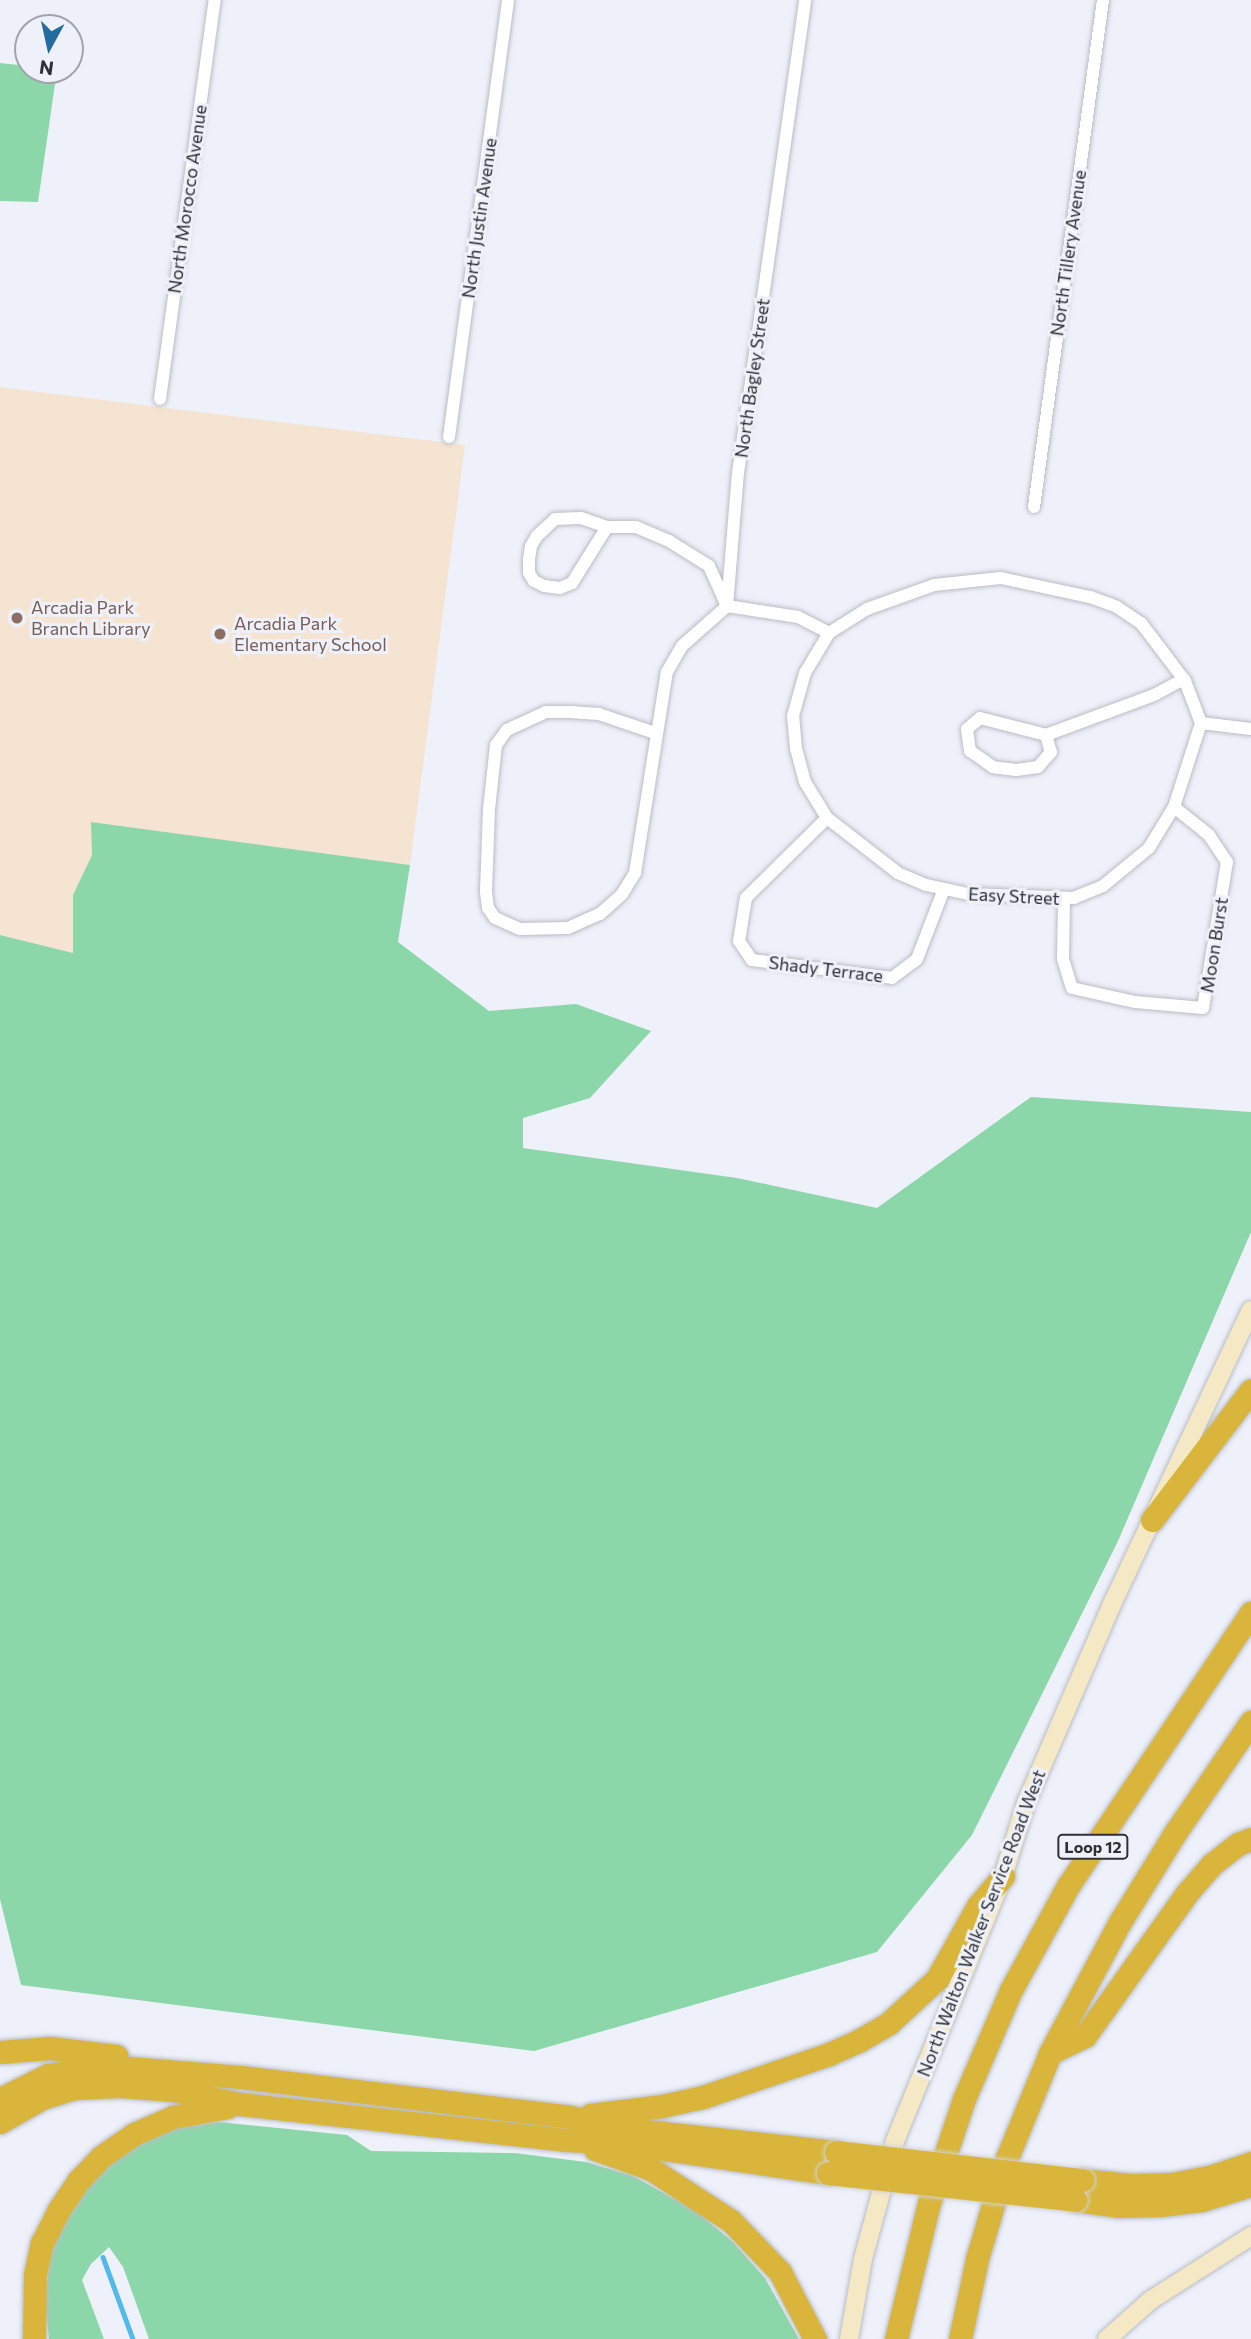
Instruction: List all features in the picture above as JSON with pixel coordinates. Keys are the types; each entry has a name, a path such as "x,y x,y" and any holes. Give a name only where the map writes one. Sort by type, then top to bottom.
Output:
{"highway":[{"path":"1152,1520 1251,1390"},
{"name":"Loop 12","path":"896,2339 929,2203 964,2099 1011,1990 1075,1876 1251,1613"},
{"name":"Loop 12","path":"960,2339 977,2259 1007,2158 1050,2053 1121,1922 1175,1833 1251,1722"},
{"path":"1050,2053 1085,2036 1187,1893 1211,1865 1238,1844 1251,1839"},
{"path":"570,2117 662,2106 703,2097 830,2054 860,2040 889,2023 937,1979 978,1906 1003,1876"},
{"path":"0,2052 50,2048 178,2064 241,2077"},
{"path":"0,2099 48,2075 94,2067 241,2077 570,2117 627,2129 832,2162"},
{"path":"0,2122 42,2098 75,2088 120,2086 173,2090 240,2104 565,2140 832,2162 1079,2190 1172,2184 1213,2176 1251,2163"},
{"path":"34,2339 34,2287 42,2243 58,2211 78,2181 101,2157 134,2134 173,2117 240,2104"},
{"path":"565,2140 651,2169 731,2221 780,2272 815,2339"},
{"path":"1079,2190 1118,2206 1161,2205 1202,2200 1251,2185"}],"main road":[{"name":"North Walton Walker Service Road West","path":"849,2339 863,2259 895,2141 1003,1876 1026,1803 1068,1702 1251,1310"},
{"path":"1107,2339 1151,2300 1251,2236"}],"street":[{"name":"North Morocco Avenue","path":"160,399 215,0"},
{"name":"North Justin Avenue","path":"449,437 508,0"},
{"name":"North Bagley Street","path":"727,606 738,473 805,0"},
{"name":"North Tillery Avenue","path":"1034,506 1102,0"},
{"path":"607,527 572,583 560,588 544,586 534,581 529,573 530,546 544,526 555,519 581,518 607,527 636,527 669,541 709,566 727,606"},
{"name":"Easy Street","path":"1001,578 1090,597 1117,607 1141,623 1184,679 1201,723 1174,807 1149,848 1103,886 1074,898 968,894 944,889 898,873 827,818 805,782 796,749 793,716 805,673 830,633 867,609 934,584 1001,578"},
{"path":"727,606 798,617 830,633"},
{"path":"655,733 599,714 573,712 546,712 506,730 496,745 489,809 486,892 488,908 495,918 520,929 568,928 600,914 622,894 635,873 655,733 667,672 682,646 727,606"},
{"path":"1046,735 1051,752 1038,767 1016,770 993,767 970,751 968,729 980,718 1046,735 1154,695 1184,679"},
{"path":"1201,723 1251,729"},
{"name":"Moon Burst","path":"1064,899 1063,959 1072,988 1135,1002 1203,1008 1227,862 1209,835 1174,807"},
{"name":"Shady Terrace","path":"827,818 746,898 739,941 752,960 892,978 917,959 944,889"}],"shaded area":[{"name":"Arcadia Park Elementary School","path":"0,387 465,445 410,865 92,823 92,855 73,895 73,954 0,935"}],"green space":[{"path":"0,63 14,64 14,84 55,84 38,202 0,201"},
{"path":"91,822 410,865 398,942 489,1011 576,1004 651,1031 590,1098 523,1118 523,1148 737,1178 877,1208 1031,1097 1251,1112 1251,1232 1118,1541 972,1835 877,1952 534,2051 21,1985 0,1899 0,935 73,953 73,895 92,855"},
{"path":"219,2122 347,2135 371,2151 515,2153 586,2162 633,2176 696,2211 733,2242 765,2278 799,2339 149,2339 123,2267 109,2247 91,2264 82,2280 104,2339 49,2339 45,2302 50,2258 56,2236 78,2197 100,2172 141,2142 179,2128"}],"waterway":[{"path":"103,2257 133,2339"}],"place":[{"name":"Arcadia Park Branch Library","path":"17,618"},
{"name":"Arcadia Park Elementary School","path":"220,634"}]}
